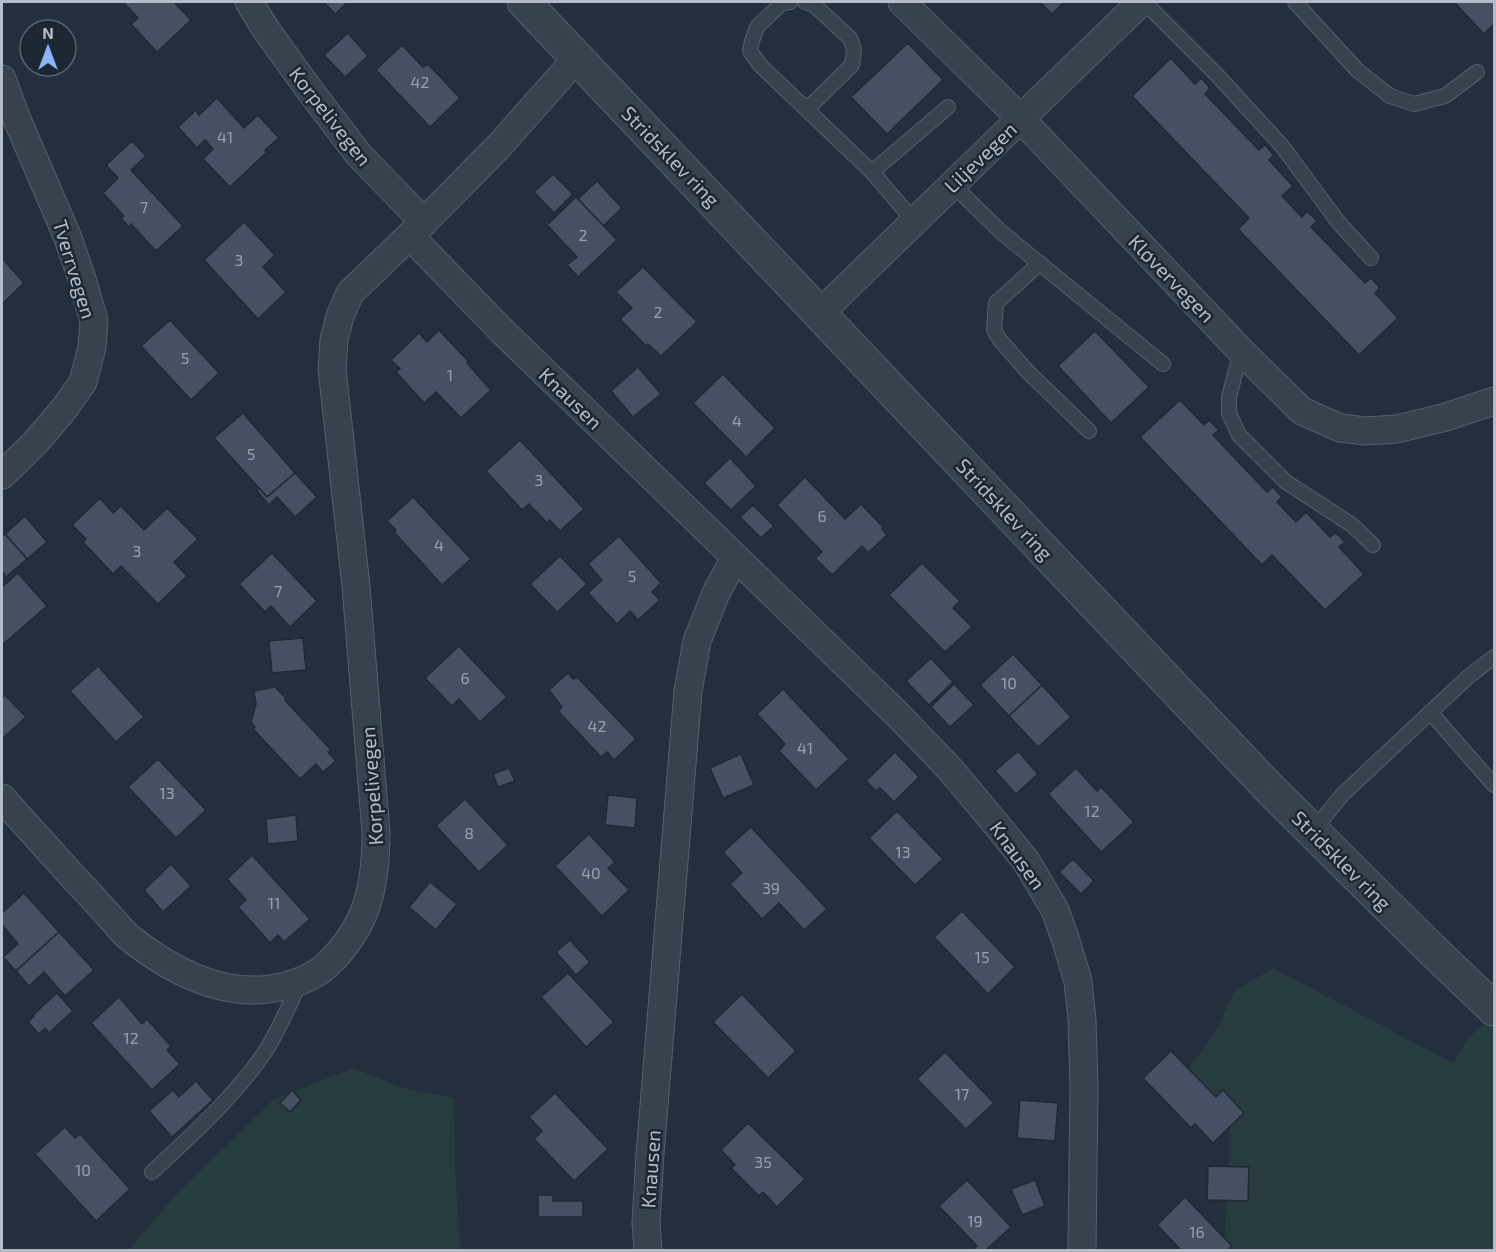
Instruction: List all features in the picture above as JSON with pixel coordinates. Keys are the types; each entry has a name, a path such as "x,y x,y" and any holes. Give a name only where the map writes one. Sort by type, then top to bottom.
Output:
{"street":[{"name":"Korpelivegen","path":"249,2 267,32 311,92 417,229"},
{"name":"Stridsklev ring","path":"524,2 1270,789 1494,1009"},
{"name":"Kløvervegen","path":"902,2 1020,118 1241,351 1302,411 1340,428 1366,431 1397,429 1446,417 1494,401"},
{"name":"Liljevegen","path":"820,313 1142,2"},
{"name":"Korpelivegen","path":"2,798 129,938 164,962 198,980 254,991 283,987 318,973 348,942 362,919 372,891 376,862 376,833 356,586 332,369 334,340 340,316 350,293 499,146 577,58"},
{"name":"Tverrvegen","path":"2,79 68,238 94,321 92,348 83,382 35,443 2,475"},
{"name":"Knausen","path":"417,229 501,330 897,714 949,768 1026,861 1055,910 1078,981 1083,1020 1084,1087 1082,1251"},
{"name":"Knausen","path":"648,1251 646,1223 650,1154 688,691 697,641 716,593 735,558"}],"lane":[{"path":"790,2 781,4 757,27 750,51 760,65 872,172 914,221"},
{"path":"805,2 814,5 850,38 854,50 852,65 807,109"},
{"path":"1142,2 1217,75 1282,146 1339,223 1371,258"},
{"path":"1295,2 1358,71 1390,96 1414,104 1445,96 1477,72"},
{"path":"872,172 948,107"},
{"path":"952,184 1001,232 1163,364"},
{"path":"1040,263 996,303 994,330 1027,371 1089,430"},
{"path":"1241,351 1229,398 1229,413 1239,435 1286,482 1352,525 1373,545"},
{"path":"1313,831 1342,795 1468,677 1494,657"},
{"path":"1430,712 1494,785"},
{"path":"152,1172 240,1084 265,1052 301,981"}],"green space":[{"path":"1273,968 1453,1063 1468,1038 1491,1019 1494,1024 1494,1250 1224,1250 1231,1119 1195,1095 1190,1066 1215,1033 1234,992"},
{"path":"353,1068 403,1088 454,1098 455,1170 460,1250 128,1250 177,1194 273,1100"}],"building":[{"path":"123,2 174,2 191,20 157,52 131,24 138,18"},
{"path":"324,2 348,2 335,14"},
{"path":"1040,2 1064,2 1052,14"},
{"path":"1454,2 1494,2 1494,24 1484,34"},
{"path":"348,33 368,56 345,77 324,55"},
{"path":"908,43 943,80 887,134 851,97"},
{"path":"402,45 423,67 428,64 460,98 430,127 376,70"},
{"path":"1171,58 1195,84 1201,78 1210,88 1205,94 1259,150 1265,145 1274,155 1269,160 1293,186 1282,196 1302,217 1307,211 1317,221 1311,227 1365,283 1371,278 1380,288 1375,293 1398,318 1359,355 1238,229 1249,218 1132,96"},
{"path":"217,98 244,128 258,115 279,138 230,187 203,159 213,149 205,140 197,148 178,127 196,110 199,115"},
{"path":"132,141 146,156 131,170 183,226 156,251 131,224 129,227 121,218 124,216 103,193 118,178 106,165"},
{"path":"553,174 573,194 554,213 534,192"},
{"path":"597,181 622,208 603,226 578,199"},
{"path":"576,197 617,240 578,277 567,265 577,257 547,225"},
{"path":"244,222 275,255 263,267 286,292 258,319 204,260"},
{"path":"2,258 24,283 2,304"},
{"path":"643,267 697,322 661,356 648,344 646,346 620,319 632,308 616,292"},
{"path":"170,320 219,373 191,400 141,346"},
{"path":"439,330 491,390 461,418 436,392 424,403 396,372 400,369 391,360 419,333 427,342"},
{"path":"1095,331 1149,387 1111,423 1058,366"},
{"path":"638,367 661,394 633,417 611,391"},
{"path":"723,374 775,428 746,457 693,403"},
{"path":"1180,400 1204,425 1209,420 1219,430 1213,435 1267,492 1273,487 1282,497 1277,502 1296,522 1306,512 1330,537 1336,533 1345,542 1339,547 1364,574 1325,610 1272,555 1262,565 1140,437"},
{"path":"243,413 295,473 267,497 214,438"},
{"path":"520,440 584,509 560,531 550,520 547,523 529,504 522,510 486,471"},
{"path":"730,458 756,486 731,510 704,483"},
{"path":"295,473 317,497 295,517 277,497 269,505 257,491 259,488 267,497"},
{"path":"805,477 845,519 861,504 883,527 887,535 868,553 862,546 832,575 815,558 822,552 777,505"},
{"path":"413,497 471,559 442,585 394,532 396,530 387,521"},
{"path":"100,498 113,513 121,506 144,530 167,508 198,539 174,562 187,576 158,604 121,566 113,574 83,542 86,539 72,525"},
{"path":"753,505 774,526 761,538 740,517"},
{"path":"25,516 47,542 27,559 5,534"},
{"path":"5,534 27,559 6,577 2,571 2,536"},
{"path":"619,536 661,583 652,592 660,600 638,620 630,611 617,624 588,593 602,580 588,564"},
{"path":"272,553 317,601 290,627 271,606 265,612 239,584"},
{"path":"560,556 587,584 557,612 530,584"},
{"path":"922,563 960,601 953,608 972,627 945,652 889,595"},
{"path":"18,573 47,606 2,645 2,587"},
{"path":"303,638 306,670 272,673 269,641"},
{"path":"459,646 507,697 480,722 459,699 452,706 425,678"},
{"path":"1013,654 1042,685 1009,716 980,685"},
{"path":"931,658 953,682 929,705 906,681"},
{"path":"98,666 144,717 116,742 70,691"},
{"path":"568,673 573,679 577,677 636,739 614,760 607,752 601,757 558,711 562,707 549,690"},
{"path":"954,684 974,705 950,727 931,707"},
{"path":"1042,685 1071,717 1038,747 1009,716"},
{"path":"275,687 331,750 328,752 336,761 323,772 316,764 300,779 253,729 255,727 251,722 256,704 254,691"},
{"path":"783,689 849,759 816,790 779,751 785,744 757,714"},
{"path":"5,695 26,717 2,739 2,698"},
{"path":"1018,751 1038,774 1016,794 995,771"},
{"path":"895,752 919,777 894,802 880,788 876,791 866,781"},
{"path":"741,754 754,785 723,798 710,768"},
{"path":"158,759 206,810 176,838 128,787"},
{"path":"509,768 515,781 498,787 493,774"},
{"path":"1076,768 1097,791 1101,787 1134,822 1101,852 1048,794"},
{"path":"608,795 637,798 635,828 605,825"},
{"path":"465,799 508,845 479,872 436,826"},
{"path":"897,811 943,859 915,885 869,838"},
{"path":"296,815 298,841 268,844 266,819"},
{"path":"751,827 827,909 804,930 779,903 762,919 730,884 742,873 723,852"},
{"path":"589,834 615,862 608,868 629,890 602,916 555,866"},
{"path":"252,855 310,919 284,942 278,935 270,943 238,907 246,900 227,879"},
{"path":"1073,859 1094,881 1081,894 1059,872"},
{"path":"171,864 191,886 163,912 144,890"},
{"path":"430,882 457,904 436,930 409,907"},
{"path":"24,893 59,932 16,971 3,957 18,944 2,925 2,913"},
{"path":"962,911 1015,967 988,994 934,937"},
{"path":"59,932 94,970 65,996 44,972 29,986 16,971"},
{"path":"570,940 590,962 576,975 556,952"},
{"path":"568,973 614,1022 586,1047 541,997"},
{"path":"57,993 73,1011 49,1033 45,1028 39,1034 28,1022"},
{"path":"742,994 796,1051 768,1078 713,1022"},
{"path":"119,997 142,1024 147,1019 171,1046 167,1050 180,1064 152,1090 91,1023"},
{"path":"1171,1051 1216,1097 1223,1090 1244,1113 1213,1143 1195,1124 1191,1128 1143,1078"},
{"path":"945,1052 994,1103 966,1129 917,1079"},
{"path":"196,1081 213,1100 172,1137 149,1111 173,1090 179,1097"},
{"path":"292,1090 301,1100 290,1112 280,1103"},
{"path":"555,1093 608,1149 574,1181 534,1139 542,1131 529,1117"},
{"path":"1020,1100 1058,1103 1055,1141 1017,1138"},
{"path":"748,1123 805,1179 777,1207 763,1192 759,1196 731,1168 735,1165 721,1150"},
{"path":"65,1127 75,1138 80,1134 130,1189 96,1221 35,1154"},
{"path":"1208,1166 1249,1167 1248,1201 1207,1200"},
{"path":"967,1180 1011,1227 986,1250 972,1250 977,1246 939,1206"},
{"path":"1035,1180 1045,1206 1022,1215 1011,1189"},
{"path":"538,1195 553,1195 553,1201 583,1201 583,1217 538,1217"},
{"path":"1185,1197 1232,1246 1227,1250 1181,1250 1157,1225"}]}
